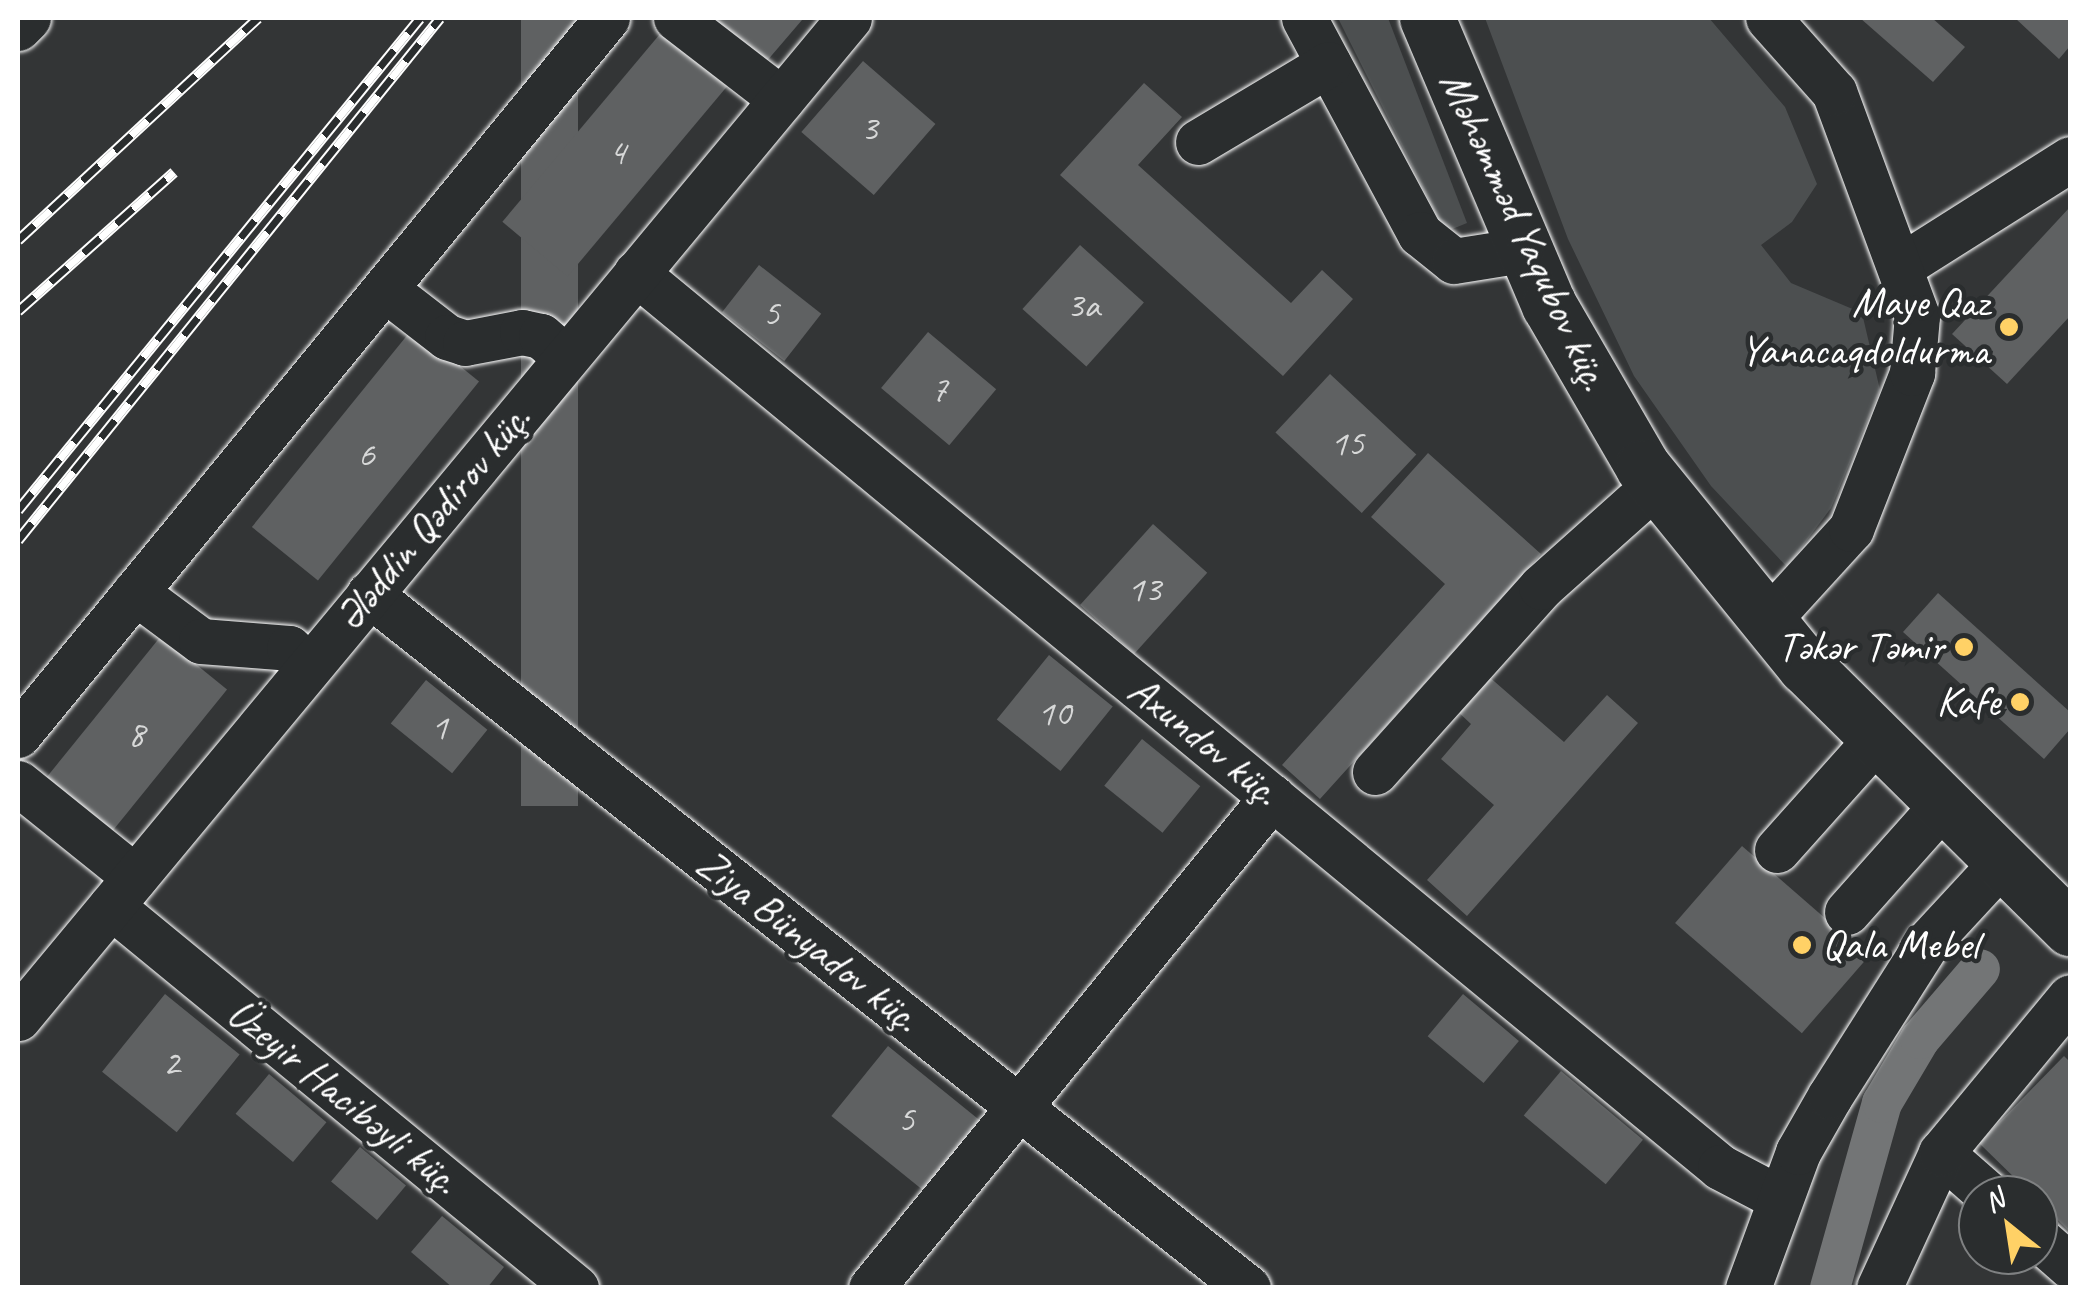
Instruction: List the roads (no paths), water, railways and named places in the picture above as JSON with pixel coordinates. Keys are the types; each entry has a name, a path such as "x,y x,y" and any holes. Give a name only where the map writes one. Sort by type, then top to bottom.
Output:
{"main road":[{"name":"Məhəmməd Yaqubov küç.","path":"1427,18 1524,250 1656,484 1766,622 1877,738 2070,928"}],"street":[{"path":"18,28 28,18"},
{"path":"18,735 607,18"},
{"path":"676,18 781,99"},
{"name":"Ələddin Qədirov küç.","path":"18,1018 849,18"},
{"path":"1304,18 1420,234 1438,252 1476,264 1524,250"},
{"path":"1766,622 1851,529 1912,372 1917,316 1834,92 1768,18"},
{"path":"1198,142 1329,64"},
{"path":"1901,266 2070,158"},
{"name":"Axundov küç.","path":"636,274 1720,1167 1779,1198"},
{"path":"385,288 447,337 465,342 522,332 541,336 566,358"},
{"path":"1375,772 1541,587 1656,484"},
{"path":"136,592 201,641 288,648 310,666"},
{"name":"Ziya Bünyadov küç.","path":"369,594 1248,1288"},
{"path":"1777,850 1877,738"},
{"name":"Üzeyir Hacibəyli küç.","path":"18,783 122,891 576,1288"},
{"path":"871,1288 1272,797"},
{"path":"1847,912 1944,803"},
{"path":"1741,1281 1779,1198 1897,984 2003,861"},
{"path":"1879,1288 1940,1153 2070,997"},
{"path":"1940,1153 1965,1175"}],"waterway":[{"path":"1830,1288 1882,1103 1920,1039 1980,969"}],"railway":[{"path":"18,240 258,18"},
{"path":"18,510 420,18"},
{"path":"18,540 440,18"},
{"path":"18,311 174,172"}],"place":[{"name":"Maye Qaz Yanacaqdoldurma","path":"2009,327"},
{"name":"Təkər Təmir","path":"1964,647"},
{"name":"Kafe","path":"2020,702"},
{"name":"Qala Mebel","path":"1802,945"}]}
